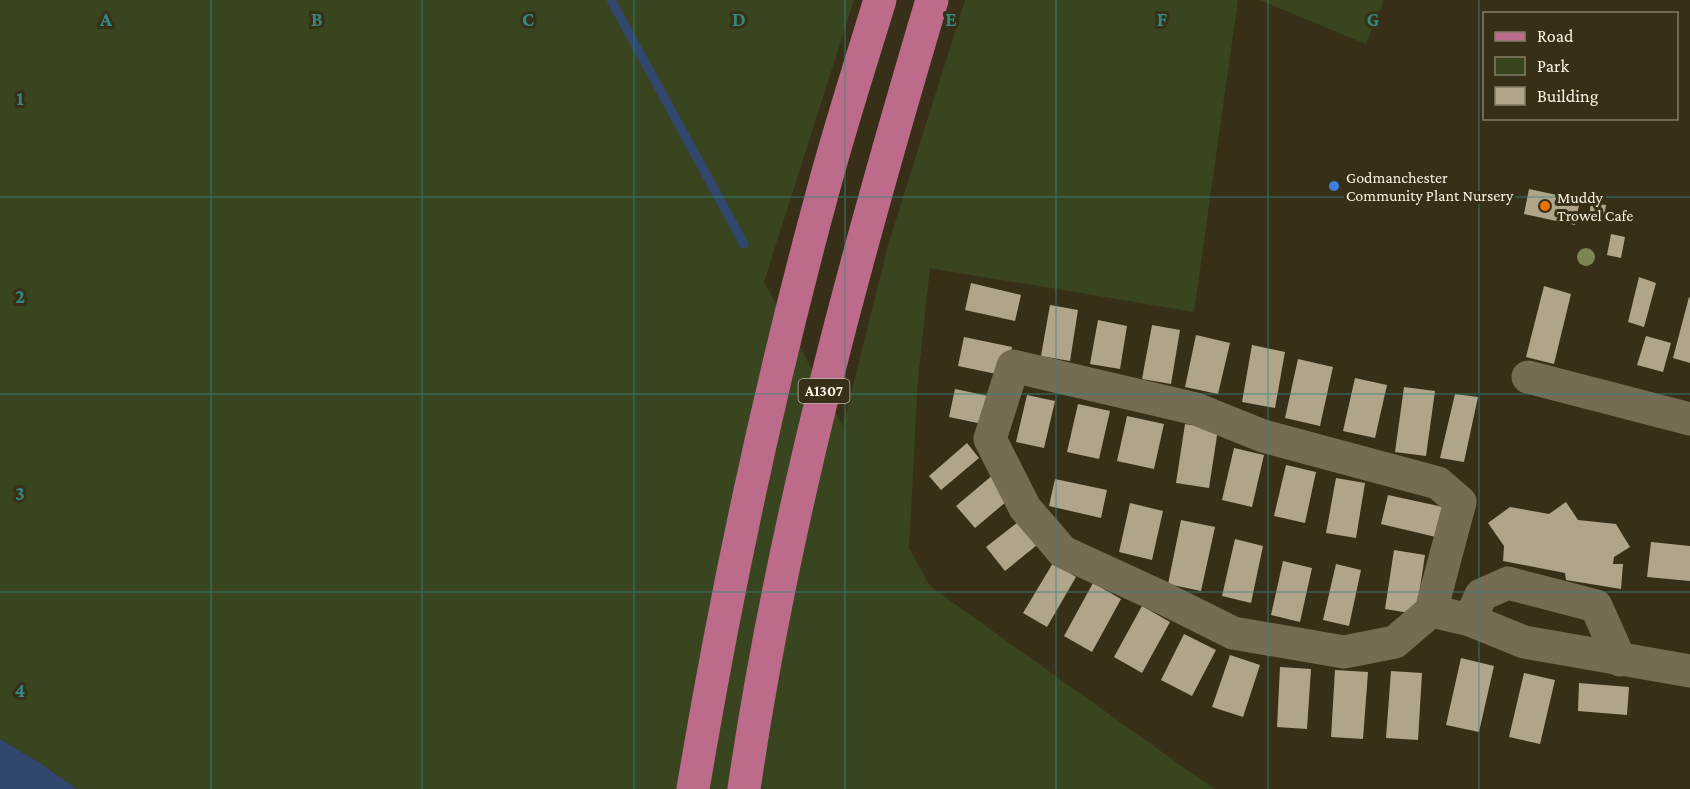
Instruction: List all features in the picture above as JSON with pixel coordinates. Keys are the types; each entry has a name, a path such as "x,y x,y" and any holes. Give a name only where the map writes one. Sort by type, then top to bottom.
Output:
{"main road":[{"name":"A1307","path":"693,789 732,575 768,407 824,186 880,0"},
{"name":"A1307","path":"744,789 779,589 817,418 874,197 932,0"}],"street":[{"path":"1013,366 1196,409 1263,435 1438,483 1460,502 1431,611 1395,642 1344,652 1233,633 1063,552 1024,508 990,439 1013,366"},
{"path":"1528,377 1690,419"},
{"path":"1470,620 1481,595 1508,583 1596,606 1620,660"},
{"path":"1431,611 1470,620 1524,642 1690,670"}],"green space":[{"path":"0,0 854,0 764,282 843,426 889,242 965,0 1238,0 1194,312 930,268 918,379 909,548 930,586 1214,789 77,789 0,739"},
{"path":"1259,0 1384,0 1366,44"}],"water":[{"path":"0,739 40,763 77,789 0,789"}],"building":[{"name":"Muddy Trowel Cafe","path":"1529,189 1580,200 1575,225 1524,214"},
{"path":"1591,203 1606,205 1604,218 1589,216"},
{"path":"1611,234 1625,237 1621,258 1607,255"},
{"path":"1639,277 1656,283 1644,327 1628,322"},
{"path":"971,283 1021,295 1015,321 965,310"},
{"path":"1544,286 1571,294 1554,364 1526,357"},
{"path":"1690,298 1690,363 1673,358"},
{"path":"1050,305 1078,310 1070,361 1041,356"},
{"path":"1098,320 1127,326 1120,369 1090,364"},
{"path":"1152,325 1180,330 1171,384 1142,379"},
{"path":"1196,335 1230,343 1218,394 1185,387"},
{"path":"1646,336 1671,343 1663,372 1637,365"},
{"path":"964,337 1012,347 1006,376 958,366"},
{"path":"1252,345 1285,352 1275,408 1242,402"},
{"path":"1298,359 1333,367 1320,426 1285,418"},
{"path":"1355,378 1387,385 1375,438 1343,431"},
{"path":"1404,387 1435,391 1426,456 1395,452"},
{"path":"955,389 998,398 992,426 949,417"},
{"path":"1455,394 1478,397 1464,462 1440,458"},
{"path":"1027,395 1055,401 1044,448 1016,442"},
{"path":"1078,404 1110,411 1099,459 1067,452"},
{"path":"1127,416 1164,424 1154,469 1117,461"},
{"path":"1185,424 1218,429 1209,488 1176,483"},
{"path":"967,443 979,458 941,490 929,476"},
{"path":"1234,448 1264,455 1252,507 1222,500"},
{"path":"1286,465 1316,472 1305,523 1274,516"},
{"path":"994,474 1013,496 975,528 956,506"},
{"path":"1336,478 1365,483 1356,538 1326,533"},
{"path":"1055,479 1107,490 1101,518 1049,506"},
{"path":"1388,495 1443,507 1436,537 1381,524"},
{"path":"1566,502 1578,520 1616,524 1630,547 1614,557 1613,564 1623,564 1621,589 1566,580 1565,573 1503,561 1504,546 1488,523 1510,507 1549,514"},
{"path":"1130,503 1163,511 1152,560 1119,552"},
{"path":"1023,518 1042,541 1005,571 986,547"},
{"path":"1181,520 1215,527 1201,591 1168,584"},
{"path":"1235,539 1263,546 1251,603 1222,596"},
{"path":"1651,542 1690,546 1690,581 1647,577"},
{"path":"1394,550 1425,555 1416,614 1385,609"},
{"path":"1283,561 1312,568 1300,622 1271,615"},
{"path":"1053,563 1076,577 1047,627 1023,613"},
{"path":"1336,564 1361,570 1349,626 1323,620"},
{"path":"1093,583 1121,599 1092,652 1064,636"},
{"path":"1142,606 1170,622 1142,673 1114,657"},
{"path":"1184,634 1216,650 1192,696 1161,680"},
{"path":"1230,655 1260,665 1243,717 1212,707"},
{"path":"1461,658 1494,666 1479,732 1446,725"},
{"path":"1280,667 1311,669 1307,729 1277,727"},
{"path":"1335,670 1368,672 1363,739 1331,737"},
{"path":"1391,671 1422,673 1418,740 1386,738"},
{"path":"1524,673 1555,680 1540,744 1509,737"},
{"path":"1579,683 1629,687 1627,715 1578,711"}],"waterway":[{"path":"611,0 744,244"}],"place":[{"name":"Godmanchester Community Plant Nursery","path":"1334,186"},
{"name":"Muddy Trowel Cafe","path":"1545,206"}]}
